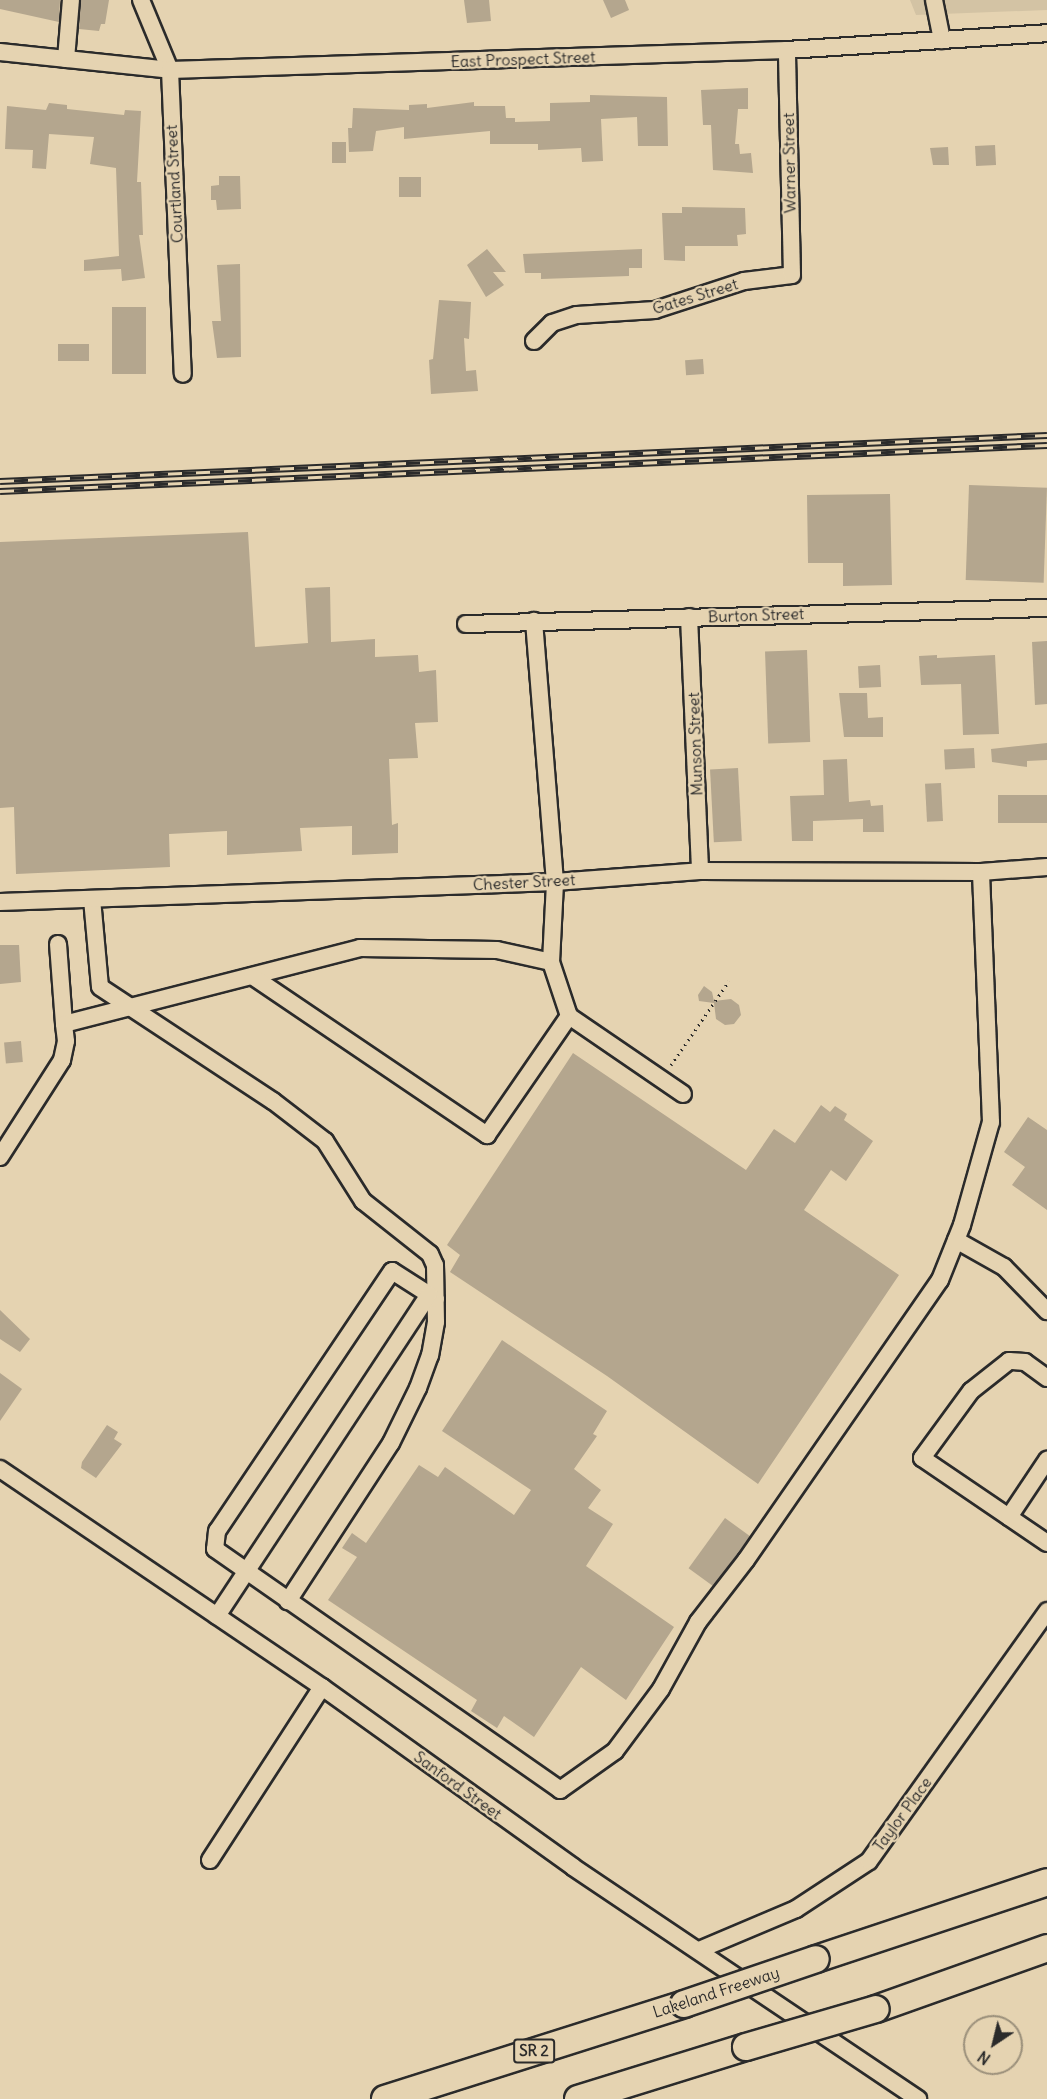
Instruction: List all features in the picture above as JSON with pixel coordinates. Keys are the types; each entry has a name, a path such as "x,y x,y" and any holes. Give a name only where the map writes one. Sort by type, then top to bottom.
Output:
{"highway":[{"name":"Lakeland Freeway","path":"385,2099 684,2004 1047,1882"},
{"path":"578,2099 876,2009 1047,1948"}],"street":[{"path":"66,59 71,0"},
{"name":"Courtland Street","path":"141,0 170,70 183,374"},
{"path":"934,0 942,40"},
{"name":"East Prospect Street","path":"0,52 170,70 787,50 1047,33"},
{"name":"Warner Street","path":"787,50 792,275"},
{"name":"Gates Street","path":"534,341 552,323 577,315 655,310 744,281 792,275"},
{"name":"Burton Street","path":"466,624 1047,608"},
{"name":"Munson Street","path":"689,617 700,871"},
{"path":"534,621 555,882 551,962 569,1016 683,1094"},
{"name":"Chester Street","path":"0,902 555,882 700,871 981,872 1047,867"},
{"path":"433,1297 392,1271 217,1531 215,1549 560,1790 615,1751 661,1689 698,1622 746,1560 940,1280 956,1240 991,1122 981,872"},
{"path":"92,899 100,987 273,1101 325,1141 363,1201 430,1254 435,1265 430,1355 403,1418 288,1601"},
{"path":"0,1157 62,1060 66,1041 58,944"},
{"path":"64,1024 360,948 497,950 551,962"},
{"path":"252,976 487,1135 569,1016"},
{"path":"956,1240 1004,1268 1047,1311"},
{"path":"217,1616 433,1297"},
{"path":"1047,1378 1025,1362 1009,1361 971,1391 921,1458 1047,1544"},
{"path":"1010,1517 1047,1461"},
{"name":"Sanford Street","path":"0,1469 322,1687 573,1867 918,2099"},
{"name":"Taylor Place","path":"699,1950 796,1909 868,1861 1047,1611"},
{"path":"210,1860 322,1687"}],"path":[{"path":"661,1079 729,981"}],"shaded area":[{"path":"910,0 1047,0 1047,10 916,15"}],"building":[{"path":"0,0 60,0 59,22 0,9"},
{"path":"81,0 109,0 105,24 101,24 99,31 79,29"},
{"path":"464,0 489,0 491,21 467,23"},
{"path":"603,0 625,0 629,10 611,18"},
{"path":"748,88 748,109 738,109 735,144 739,144 740,154 751,153 753,173 713,170 711,125 703,125 701,90"},
{"path":"590,95 667,97 668,146 638,146 637,117 601,119 603,161 582,162 581,148 538,150 538,144 490,144 490,131 404,139 404,127 376,131 373,151 349,152 348,128 352,128 353,108 409,110 409,105 427,104 427,108 474,102 474,106 505,106 506,118 515,118 515,122 550,121 550,103 590,102"},
{"path":"49,103 67,105 67,109 124,115 125,110 141,111 137,182 141,182 143,235 139,235 145,278 122,281 121,269 84,271 84,260 119,256 116,168 90,164 94,137 49,134 46,169 32,168 33,150 5,149 7,106 46,110"},
{"path":"332,142 346,142 346,163 332,163"},
{"path":"995,145 996,165 976,166 975,146"},
{"path":"948,147 949,165 933,165 930,148"},
{"path":"219,176 240,176 241,209 217,210 216,200 211,200 211,186 219,185"},
{"path":"399,177 421,177 421,197 399,197"},
{"path":"682,207 745,208 746,234 737,235 738,246 685,246 685,261 664,260 662,213 682,213"},
{"path":"487,249 506,272 493,272 504,285 486,297 467,265"},
{"path":"642,249 642,268 629,268 629,276 541,279 541,273 525,273 523,254"},
{"path":"240,264 241,357 217,358 212,321 221,321 217,265"},
{"path":"439,300 471,302 469,339 464,338 466,371 476,370 478,391 431,394 429,360 433,359"},
{"path":"112,307 146,307 146,374 112,374"},
{"path":"58,344 89,344 89,361 58,361"},
{"path":"703,359 704,374 686,375 685,360"},
{"path":"969,485 1047,488 1044,583 966,580"},
{"path":"890,494 892,585 843,586 843,563 808,563 807,495"},
{"path":"248,532 255,647 308,643 305,588 330,587 331,642 375,639 375,657 418,655 419,672 436,670 438,722 415,723 418,758 389,759 392,825 398,823 398,853 352,855 352,826 300,828 302,851 227,855 227,831 169,834 170,867 16,874 14,807 0,808 0,542"},
{"path":"1047,641 1047,704 1035,705 1032,642"},
{"path":"807,650 810,742 768,743 765,651"},
{"path":"937,655 937,658 995,655 999,734 963,735 961,684 921,685 919,656"},
{"path":"880,665 881,687 859,688 858,666"},
{"path":"839,693 867,693 868,718 883,717 883,737 844,737"},
{"path":"1047,743 1047,760 1027,761 1027,767 992,762 991,749"},
{"path":"974,748 975,768 945,770 944,750"},
{"path":"847,759 849,802 870,800 871,806 883,805 884,832 863,832 863,819 813,821 813,841 792,841 790,796 824,795 823,760"},
{"path":"738,768 742,841 714,842 710,769"},
{"path":"941,783 943,821 927,822 925,784"},
{"path":"998,795 1047,795 1047,823 998,823"},
{"path":"0,945 19,945 21,982 0,984"},
{"path":"704,986 712,992 714,1001 731,999 739,1005 741,1015 734,1024 725,1025 716,1019 714,1003 699,1001 698,995"},
{"path":"21,1041 23,1062 6,1063 4,1042"},
{"path":"573,1053 746,1170 774,1129 795,1143 821,1105 830,1112 835,1106 847,1114 844,1120 873,1141 846,1181 831,1170 804,1210 899,1275 758,1484 607,1376 450,1272 460,1255 447,1245"},
{"path":"1028,1117 1047,1130 1047,1210 1012,1185 1025,1167 1004,1152"},
{"path":"0,1310 30,1339 20,1352 0,1339"},
{"path":"502,1340 607,1411 593,1434 597,1436 574,1469 601,1490 588,1508 613,1524 586,1566 674,1627 626,1700 581,1667 534,1737 504,1716 497,1728 471,1711 477,1700 328,1600 357,1557 342,1548 352,1533 366,1543 419,1465 438,1477 445,1467 514,1515 531,1490 442,1431"},
{"path":"0,1373 22,1389 0,1421"},
{"path":"107,1425 118,1432 114,1439 122,1444 96,1478 81,1468 82,1462"},
{"path":"725,1518 750,1536 714,1586 689,1568"}],"railway":[{"path":"0,481 1047,435"},
{"path":"0,491 1047,445"}]}
